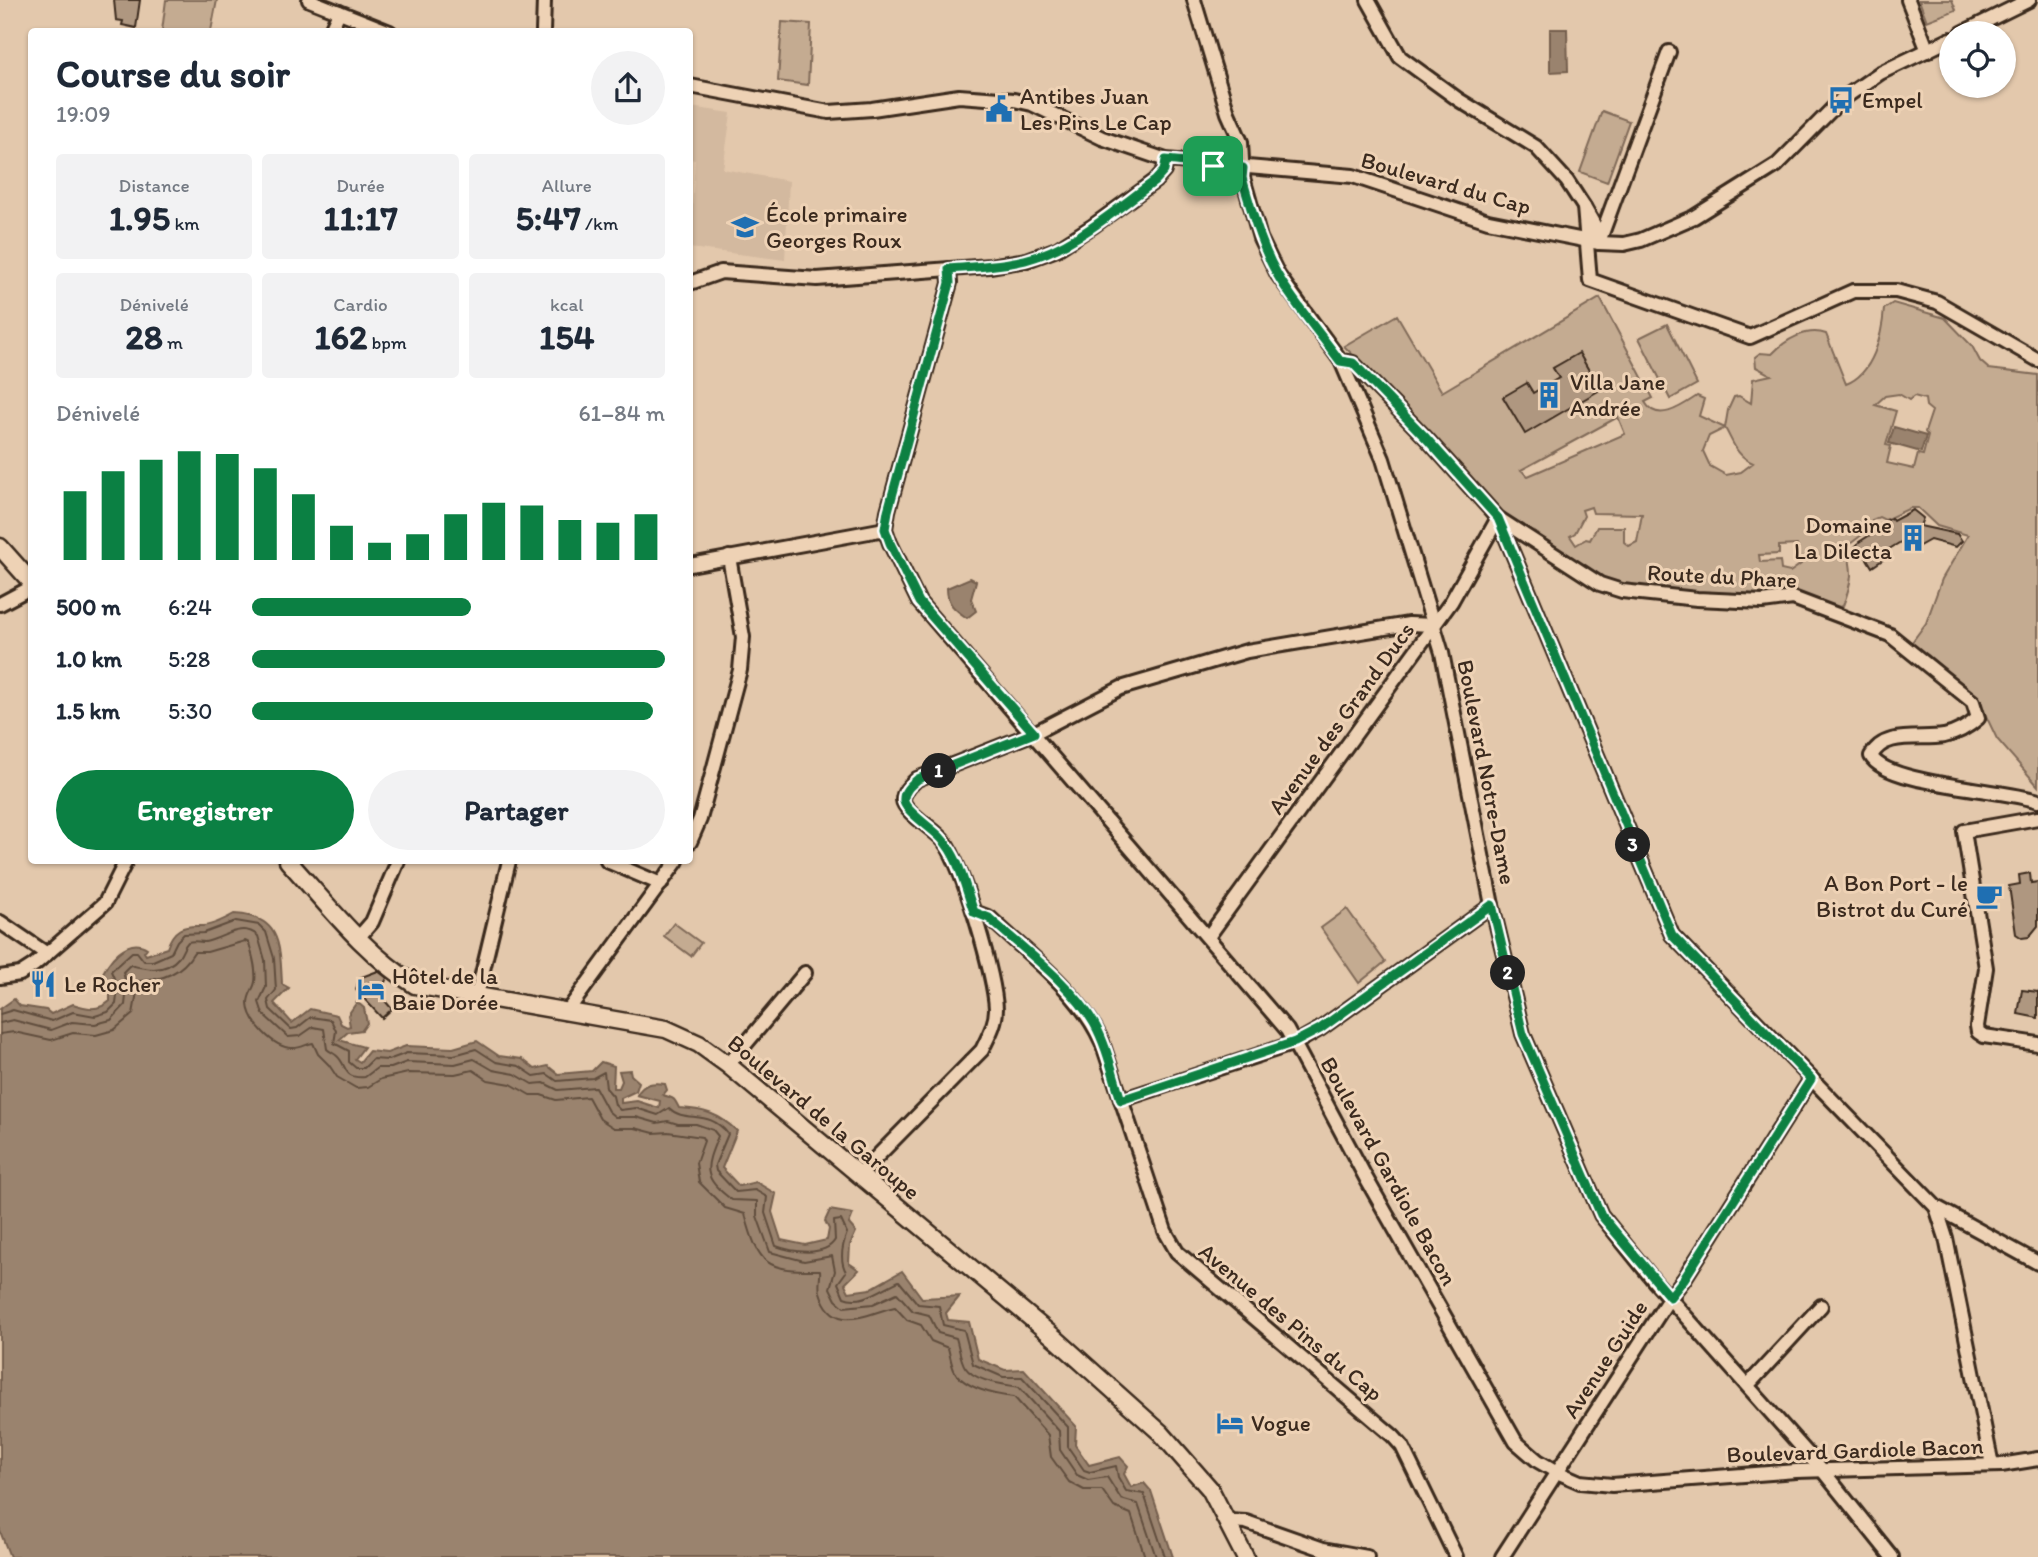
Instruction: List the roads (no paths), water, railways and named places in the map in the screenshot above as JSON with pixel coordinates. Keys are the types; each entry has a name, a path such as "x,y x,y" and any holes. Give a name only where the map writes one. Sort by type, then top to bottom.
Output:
{"street":[{"path":"309,0 380,28"},
{"path":"543,28 544,0"},
{"path":"1194,0 1228,113 1241,142 1242,178 1260,237 1278,275 1340,361"},
{"path":"1368,0 1400,57 1459,100 1536,147 1567,181 1584,207 1597,230 1592,241"},
{"path":"1908,0 1928,51"},
{"path":"1986,21 2029,0"},
{"path":"332,28 339,12"},
{"name":"Boulevard du Cap","path":"693,87 829,112 872,109 959,96 1014,100 1032,104 1102,138 1166,160 1353,176 1488,221 1592,241 1636,242 1694,217 1777,165 1841,100 1880,73 1939,45"},
{"path":"1669,52 1592,241 1590,280 1751,337 1853,290 1896,291 1937,302 2038,360"},
{"path":"693,282 721,272 817,279 990,266 1027,260 1057,248 1155,181 1164,171 1166,160"},
{"path":"693,564 885,529 950,283 949,269"},
{"name":"Route du Phare","path":"1340,361 1353,363 1498,518 1600,584 1622,591 1697,599 1762,603 1793,598 1890,635 1973,702 1978,718 1966,729 1943,736 1885,741 1871,756 1875,763 1903,776 2038,801"},
{"name":"Boulevard Notre-Dame","path":"1340,361 1383,459 1434,625 1492,905 1523,1034 1601,1215 1823,1471 1892,1557"},
{"path":"1498,518 1672,935 1936,1207 2038,1263"},
{"name":"Avenue des Grand Ducs","path":"1209,937 1451,602 1498,518"},
{"name":"Boulevard Gardiole Bacon","path":"885,529 919,602 1209,937 1295,1042 1367,1180 1516,1442 1538,1461 1580,1482 1612,1485 1823,1471 1992,1465 2038,1459"},
{"path":"0,547 28,580"},
{"path":"693,835 700,819 740,670 743,636 729,557"},
{"path":"0,603 28,587"},
{"path":"859,1175 982,1050 992,1029 996,1010 974,912 956,861 944,841 927,823 907,810 903,800 906,789 918,779 1034,733 1121,688 1247,651 1409,624 1434,625"},
{"path":"2038,818 1964,831 1986,968 1978,1032 1984,1036 2038,1044"},
{"path":"0,977 24,972 105,903 124,864"},
{"name":"Boulevard de la Garoupe","path":"291,864 358,938 391,970 415,985 667,1029 699,1044 728,1065 1055,1339 1161,1433 1210,1489 1245,1557"},
{"path":"358,938 372,922 397,864"},
{"path":"477,995 508,864"},
{"path":"614,864 661,884"},
{"path":"566,1013 675,864"},
{"path":"1121,1100 1295,1042 1320,1029 1492,905"},
{"name":"Avenue des Pins du Cap","path":"974,912 989,918 1076,998 1093,1022 1165,1231 1177,1252 1393,1436 1402,1446 1456,1557"},
{"path":"0,922 47,954"},
{"path":"728,1065 805,973"},
{"name":"Avenue Guide","path":"1502,1557 1811,1079"},
{"path":"1936,1207 1946,1238 1992,1465"},
{"path":"1748,1385 1821,1306"},
{"path":"1228,1521 1246,1522 1323,1549 1367,1557"}],"water":[{"path":"1550,29 1567,29 1568,71 1550,72"},
{"path":"1894,427 1926,436 1921,452 1889,443"},
{"path":"970,578 976,581 971,599 976,611 967,618 952,606 947,588"},
{"path":"234,914 261,920 275,935 282,984 289,988 274,1003 292,1023 310,1009 337,1015 341,1024 347,1027 350,1026 348,1015 357,1002 364,1008 367,1023 362,1030 348,1032 339,1040 364,1047 355,1059 360,1062 369,1051 387,1053 406,1046 453,1048 477,1041 499,1056 522,1059 535,1069 548,1066 558,1074 592,1071 601,1062 614,1066 613,1088 619,1088 622,1081 619,1071 630,1070 631,1075 639,1082 636,1091 621,1098 621,1103 637,1101 659,1108 660,1101 637,1095 649,1084 665,1084 667,1090 663,1095 673,1098 679,1108 704,1111 724,1120 737,1131 722,1168 739,1186 756,1182 776,1194 772,1212 781,1240 805,1245 827,1240 829,1229 825,1221 830,1210 853,1214 849,1224 856,1232 850,1245 849,1263 859,1270 845,1284 849,1292 870,1289 902,1271 922,1298 960,1296 946,1313 948,1320 969,1322 978,1359 1005,1370 1024,1369 1076,1426 1075,1445 1089,1465 1120,1457 1128,1466 1124,1474 1131,1487 1144,1483 1151,1491 1173,1557 10,1557 0,1531 0,1009 14,999 20,1006 46,1010 51,1014 73,1004 87,1008 101,1007 110,1001 110,983 101,978 119,952 132,945 140,945 147,948 144,952 146,955 167,948 172,936 180,930 189,926 209,925"}],"place":[{"name":"Empel","path":"1841,100"},
{"name":"Antibes Juan Les Pins Le Cap","path":"999,109"},
{"name":"École primaire Georges Roux","path":"745,227"},
{"name":"Villa Jane Andrée","path":"1549,395"},
{"name":"Domaine La Dilecta","path":"1913,538"},
{"name":"A Bon Port - le Bistrot du Curé","path":"1989,896"},
{"name":"Le Rocher","path":"43,984"},
{"name":"Hôtel de la Baie Dorée","path":"371,989"},
{"name":"Vogue","path":"1230,1423"}]}
